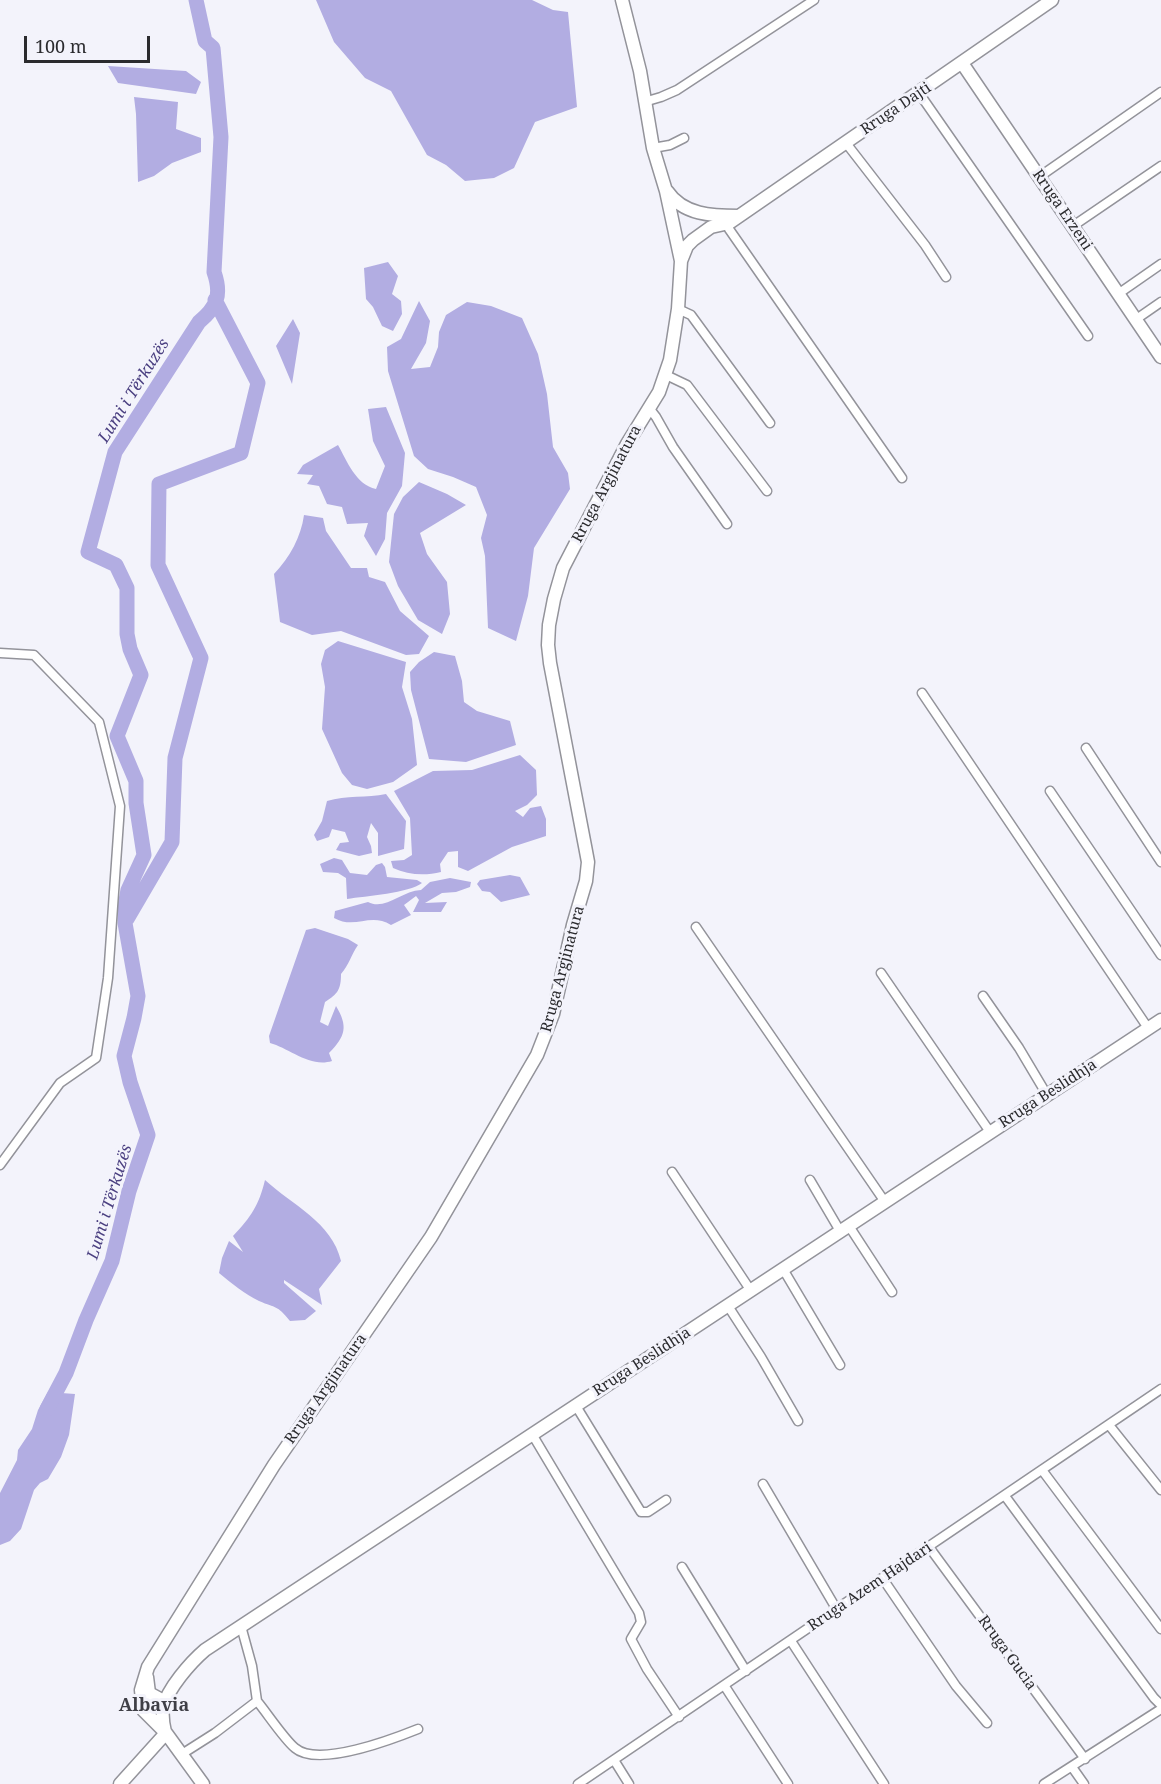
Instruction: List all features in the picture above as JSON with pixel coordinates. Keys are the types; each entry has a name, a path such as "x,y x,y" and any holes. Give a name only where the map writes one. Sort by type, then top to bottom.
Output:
{"street":[{"path":"644,102 676,90 814,0"},
{"name":"Rruga Dajti","path":"697,237 711,227 734,219 1052,0"},
{"path":"624,1 653,148 666,190 681,261"},
{"name":"Rruga Erzeni","path":"962,63 1161,357"},
{"path":"1039,177 1161,92"},
{"path":"919,93 1088,336"},
{"path":"653,148 670,145 684,138"},
{"path":"846,143 925,245 946,277"},
{"path":"1073,226 1161,165"},
{"path":"666,190 673,200 703,219 704,224 697,237 687,246 681,261"},
{"path":"697,237 683,239 679,237 674,228 675,218 682,211 734,219 729,229 902,478"},
{"name":"Rruga Argjinatura","path":"146,1712 141,1690 148,1667 274,1465 431,1237 517,1091 549,1028 573,925 581,902 588,862 550,663 549,625 563,568 603,487 666,375 678,309 681,261"},
{"path":"1118,294 1161,264"},
{"path":"1135,320 1161,302"},
{"path":"678,309 690,315 770,423"},
{"path":"666,375 687,385 767,491"},
{"path":"649,408 673,447 727,524"},
{"path":"0,653 34,655 99,722 120,806 108,978 96,1058 60,1083 0,1165"},
{"path":"922,693 1148,1028"},
{"path":"1086,748 1161,862"},
{"path":"1050,791 1161,955"},
{"path":"696,927 885,1202"},
{"path":"881,973 990,1132"},
{"path":"983,996 1019,1048 1047,1095"},
{"name":"Rruga Beslidhja","path":"163,1708 174,1687 197,1657 1161,1020"},
{"path":"672,1172 751,1290"},
{"path":"810,1180 892,1292"},
{"path":"783,1269 840,1365"},
{"path":"728,1306 798,1421"},
{"name":"Rruga Azem Hajdari","path":"578,1784 1161,1389"},
{"path":"576,1406 641,1512 648,1512 666,1500"},
{"path":"1109,1425 1161,1490"},
{"path":"532,1434 639,1613 641,1622 632,1636 633,1644 679,1717"},
{"path":"1042,1470 1161,1629"},
{"path":"763,1484 837,1610"},
{"path":"1005,1496 1161,1707 1044,1784"},
{"name":"Rruga Gucia","path":"929,1547 1085,1759"},
{"path":"682,1567 746,1671"},
{"path":"883,1579 956,1686 987,1723"},
{"path":"242,1626 252,1666 257,1701 296,1748 312,1755 323,1756 360,1748 418,1729"},
{"path":"791,1641 884,1784"},
{"path":"148,1667 147,1688 162,1702 162,1718 166,1733"},
{"path":"724,1685 788,1784"},
{"path":"174,1687 162,1695 147,1698 146,1712 166,1733 203,1784"},
{"path":"182,1754 215,1733 257,1701"},
{"path":"146,1712 157,1716 163,1708"},
{"path":"120,1784 166,1733"},
{"path":"614,1760 629,1784"},
{"path":"1072,1767 1084,1784"}],"shaded area":[{"path":"316,0 532,0 553,10 568,12 577,107 535,122 514,168 494,178 465,181 446,165 427,155 391,91 365,78 334,42"},
{"path":"108,66 186,71 201,82 196,94 118,83"},
{"path":"134,97 178,102 176,129 201,138 201,152 172,163 154,176 138,182"},
{"path":"388,262 398,276 392,294 401,301 402,314 393,331 382,326 373,307 366,299 364,268"},
{"path":"419,301 430,321 426,343 411,369 430,367 446,315 467,302 491,306 522,318 538,354 547,394 553,447 568,473 570,489 534,548 528,596 516,641 488,628 485,556 481,538 487,515 476,487 428,469 414,456 388,371 387,347 401,339"},
{"path":"293,319 300,333 292,384 276,346"},
{"path":"386,407 405,453 402,486 387,513 385,539 376,556 364,536 368,523 347,524 342,507 327,504 319,486 307,484 313,475 297,474 303,465 338,445 358,478 369,487 376,489 385,466 373,441 368,409"},
{"path":"419,482 466,505 420,533 427,554 447,582 450,614 442,634 418,620 398,586 389,562 394,514 403,497"},
{"path":"304,515 323,518 326,531 351,568 367,568 369,577 385,582 400,611 429,636 419,654 406,655 341,631 312,635 280,622 274,574 294,546"},
{"path":"338,641 406,662 402,687 412,719 417,765 393,782 367,789 352,785 342,773 322,729 325,687 321,664 325,650"},
{"path":"434,652 455,656 462,681 464,702 477,711 510,721 516,745 466,762 429,759 411,690 410,672 419,662"},
{"path":"520,755 536,770 537,795 527,805 515,811 523,817 530,808 541,806 546,819 546,836 512,847 468,871 458,867 458,851 448,852 440,864 441,872 417,874 393,868 391,861 404,860 412,855 410,818 394,791 433,771 472,770"},
{"path":"386,794 406,821 404,849 378,856 378,833 371,823 367,837 372,853 359,856 336,850 340,843 349,842 345,832 332,829 329,837 317,841 314,835 322,821 327,801"},
{"path":"334,858 342,860 350,873 367,875 376,865 382,863 387,877 417,880 422,883 398,892 347,899 346,878 338,873 323,872 320,864"},
{"path":"510,875 520,877 530,895 501,902 490,892 482,891 477,884 480,880"},
{"path":"450,878 471,882 470,887 456,892 442,893 425,903 447,902 441,912 413,912 419,900 416,896 404,905 411,915 391,925 376,920 349,922 334,918 335,911 368,902 381,904 421,890 430,882"},
{"path":"315,928 348,939 358,945 341,974 338,991 325,1002 320,1022 328,1026 336,1006 344,1025 342,1036 329,1053 332,1061 324,1062 308,1060 270,1043 269,1036 306,930"},
{"path":"265,1180 320,1225 336,1247 341,1261 319,1289 322,1305 284,1280 284,1283 316,1311 305,1320 290,1321 279,1309 249,1295 219,1273 229,1241 243,1252 233,1236 254,1210"},
{"path":"48,1392 75,1394 69,1435 61,1457 48,1479 34,1490 21,1529 10,1541 0,1545 0,1493 17,1460 18,1450 32,1429 38,1410"}],"waterway":[{"name":"Lumi i Tërkuzës","path":"47,1409 66,1373 112,1261 129,1191 148,1135 130,1082 124,1056 138,996 125,923 125,906 128,890 144,855 136,803 136,781 117,736 141,675 130,649 127,634 127,588 116,565 88,552 115,452 199,322 214,306 218,294 214,272 221,137 213,48 205,41 196,0"},
{"path":"127,919 172,842 175,758 201,658 158,565 159,484 241,453 258,383 215,300"}],"district":[{"name":"Albavia","path":"154,1706"}]}
